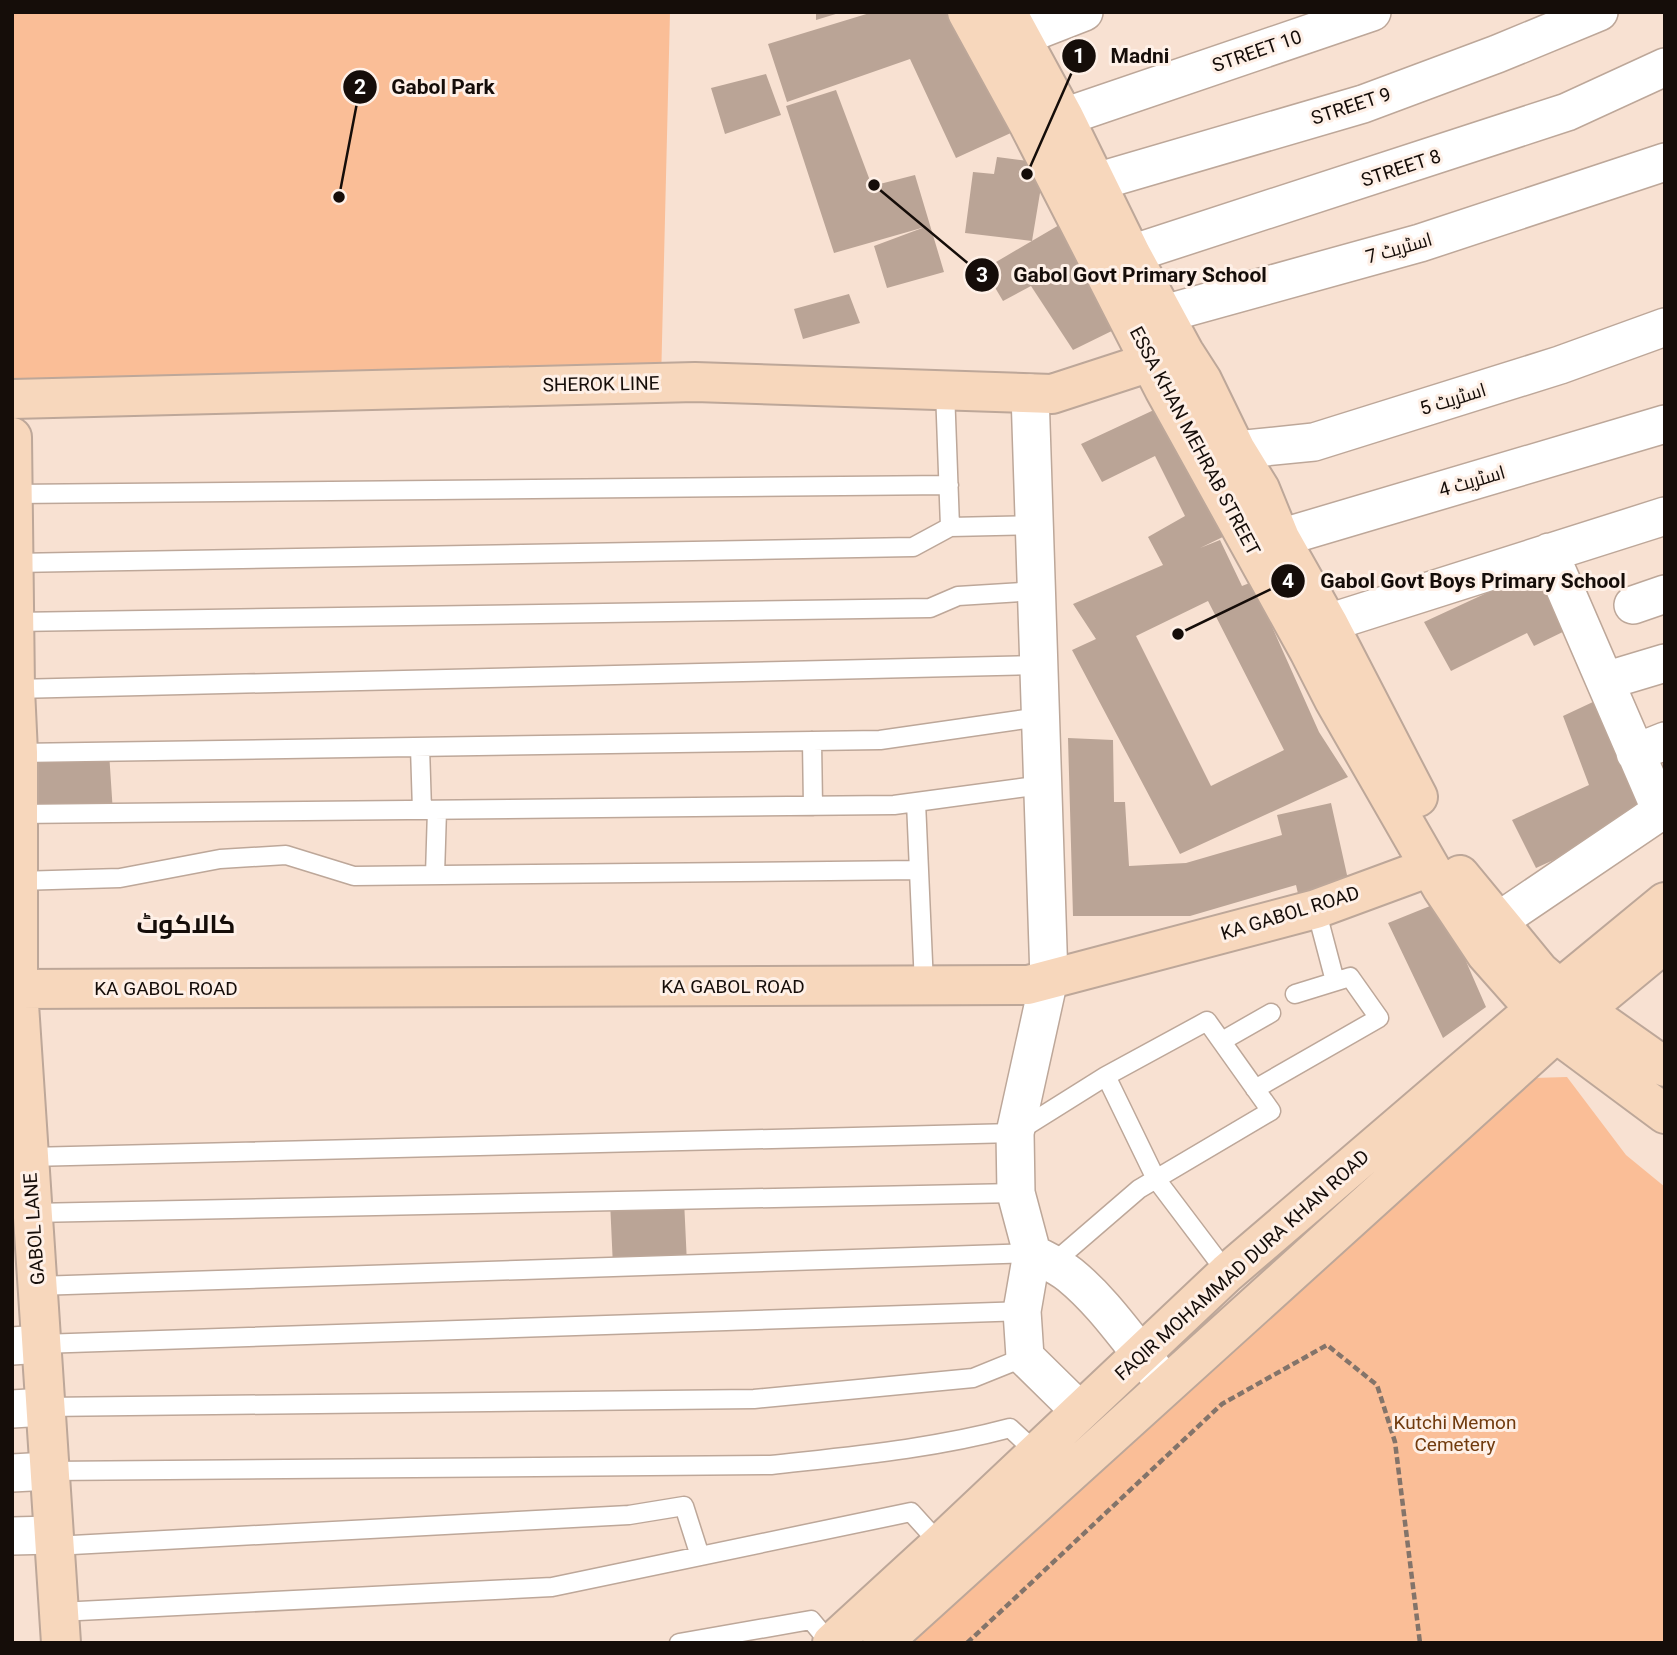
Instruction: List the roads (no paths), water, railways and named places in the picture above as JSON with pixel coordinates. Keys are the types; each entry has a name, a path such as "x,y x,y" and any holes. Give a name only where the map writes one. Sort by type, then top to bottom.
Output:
{"main road":[{"name":"ESSA KHAN MEHRAB STREET","path":"967,12 1028,125 1147,318 1310,651 1347,693 1458,872 1540,972 1559,1010"},
{"name":"ESSA KHAN MEHRAB STREET","path":"1013,25 1063,117 1131,254 1147,318"},
{"name":"ESSA KHAN MEHRAB STREET","path":"1167,357 1202,380 1236,450 1260,489 1280,538 1328,623 1347,693 1430,867 1486,954 1559,1010"},
{"name":"SHEROK LINE","path":"12,399 684,382 1052,394 1167,357"},
{"name":"GABOL LANE","path":"12,437 15,948 29,1157 26,1207 31,1472 54,1540 60,1628"},
{"name":"KA GABOL ROAD","path":"17,1009 924,985 1028,985 1316,909 1430,867"},
{"name":"FAQIR MOHAMMAD DURA KHAN ROAD","path":"882,1643 1347,1221 1665,902"},
{"name":"FAQIR MOHAMMAD DURA KHAN ROAD","path":"831,1643 1227,1273 1320,1194 1559,1010 1665,943"},
{"path":"1559,1010 1665,1067"},
{"path":"1559,1010 1665,1114"},
{"path":"1320,1194 1347,1221"}],"street":[{"path":"1013,25 1084,12"},
{"name":"STREET 10","path":"1063,117 1372,12"},
{"name":"STREET 9","path":"1096,182 1363,104 1599,12"},
{"name":"STREET 8","path":"1131,254 1567,112 1665,67"},
{"name":"اسٹریٹ 7","path":"1147,318 1420,243 1665,162"},
{"name":"اسٹریٹ 5","path":"1236,450 1314,442 1560,365 1665,327"},
{"path":"1030,393 1049,979 1015,1133 1016,1193 1042,1258 1069,1274 1103,1307 1140,1356 1167,1385"},
{"name":"اسٹریٹ 4","path":"1280,538 1665,424"},
{"path":"1328,623 1665,516"},
{"path":"1497,922 1661,811 1650,747 1605,681 1549,552"},
{"path":"1605,681 1665,663"},
{"path":"1042,1258 1022,1311 1025,1357 1080,1411"},
{"path":"12,1536 54,1540"}],"lane":[{"path":"945,390 950,527"},
{"path":"13,494 949,485"},
{"path":"13,563 913,547 950,527 1034,525"},
{"path":"13,622 930,608 958,596 1036,591"},
{"path":"14,689 1039,665"},
{"path":"15,753 880,740 1040,717"},
{"path":"812,741 813,806"},
{"path":"420,747 435,875"},
{"path":"15,814 894,805 1042,785"},
{"path":"916,802 924,985"},
{"path":"15,881 120,878 220,859 286,855 354,876 919,870"},
{"path":"1316,909 1335,982"},
{"path":"1255,1088 1379,1018 1350,977 1295,994"},
{"path":"1222,1041 1271,1013"},
{"path":"29,1157 1015,1133 1106,1076 1207,1021 1271,1111 1139,1189 1042,1258 29,1279"},
{"path":"1106,1076 1156,1179 1227,1273"},
{"path":"26,1207 1016,1193"},
{"path":"27,1345 1022,1311"},
{"path":"29,1408 754,1399 973,1378 1025,1357"},
{"path":"31,1472 771,1465 964,1440 1010,1427 1036,1452"},
{"path":"54,1540 616,1516 684,1506 700,1556"},
{"path":"60,1628 552,1587 911,1512 940,1544"},
{"path":"679,1643 811,1620 831,1643"}],"place":[{"name":"Madni","path":"1027,174"},
{"name":"Gabol Govt Primary School","path":"874,185"},
{"name":"Gabol Park","path":"339,197"},
{"name":"Gabol Govt Boys Primary School","path":"1178,634"}],"district":[{"name":"کالاکوٹ","path":"186,924"}],"park label":[{"name":"Kutchi Memon Cemetery","path":"1455,1433"}]}
